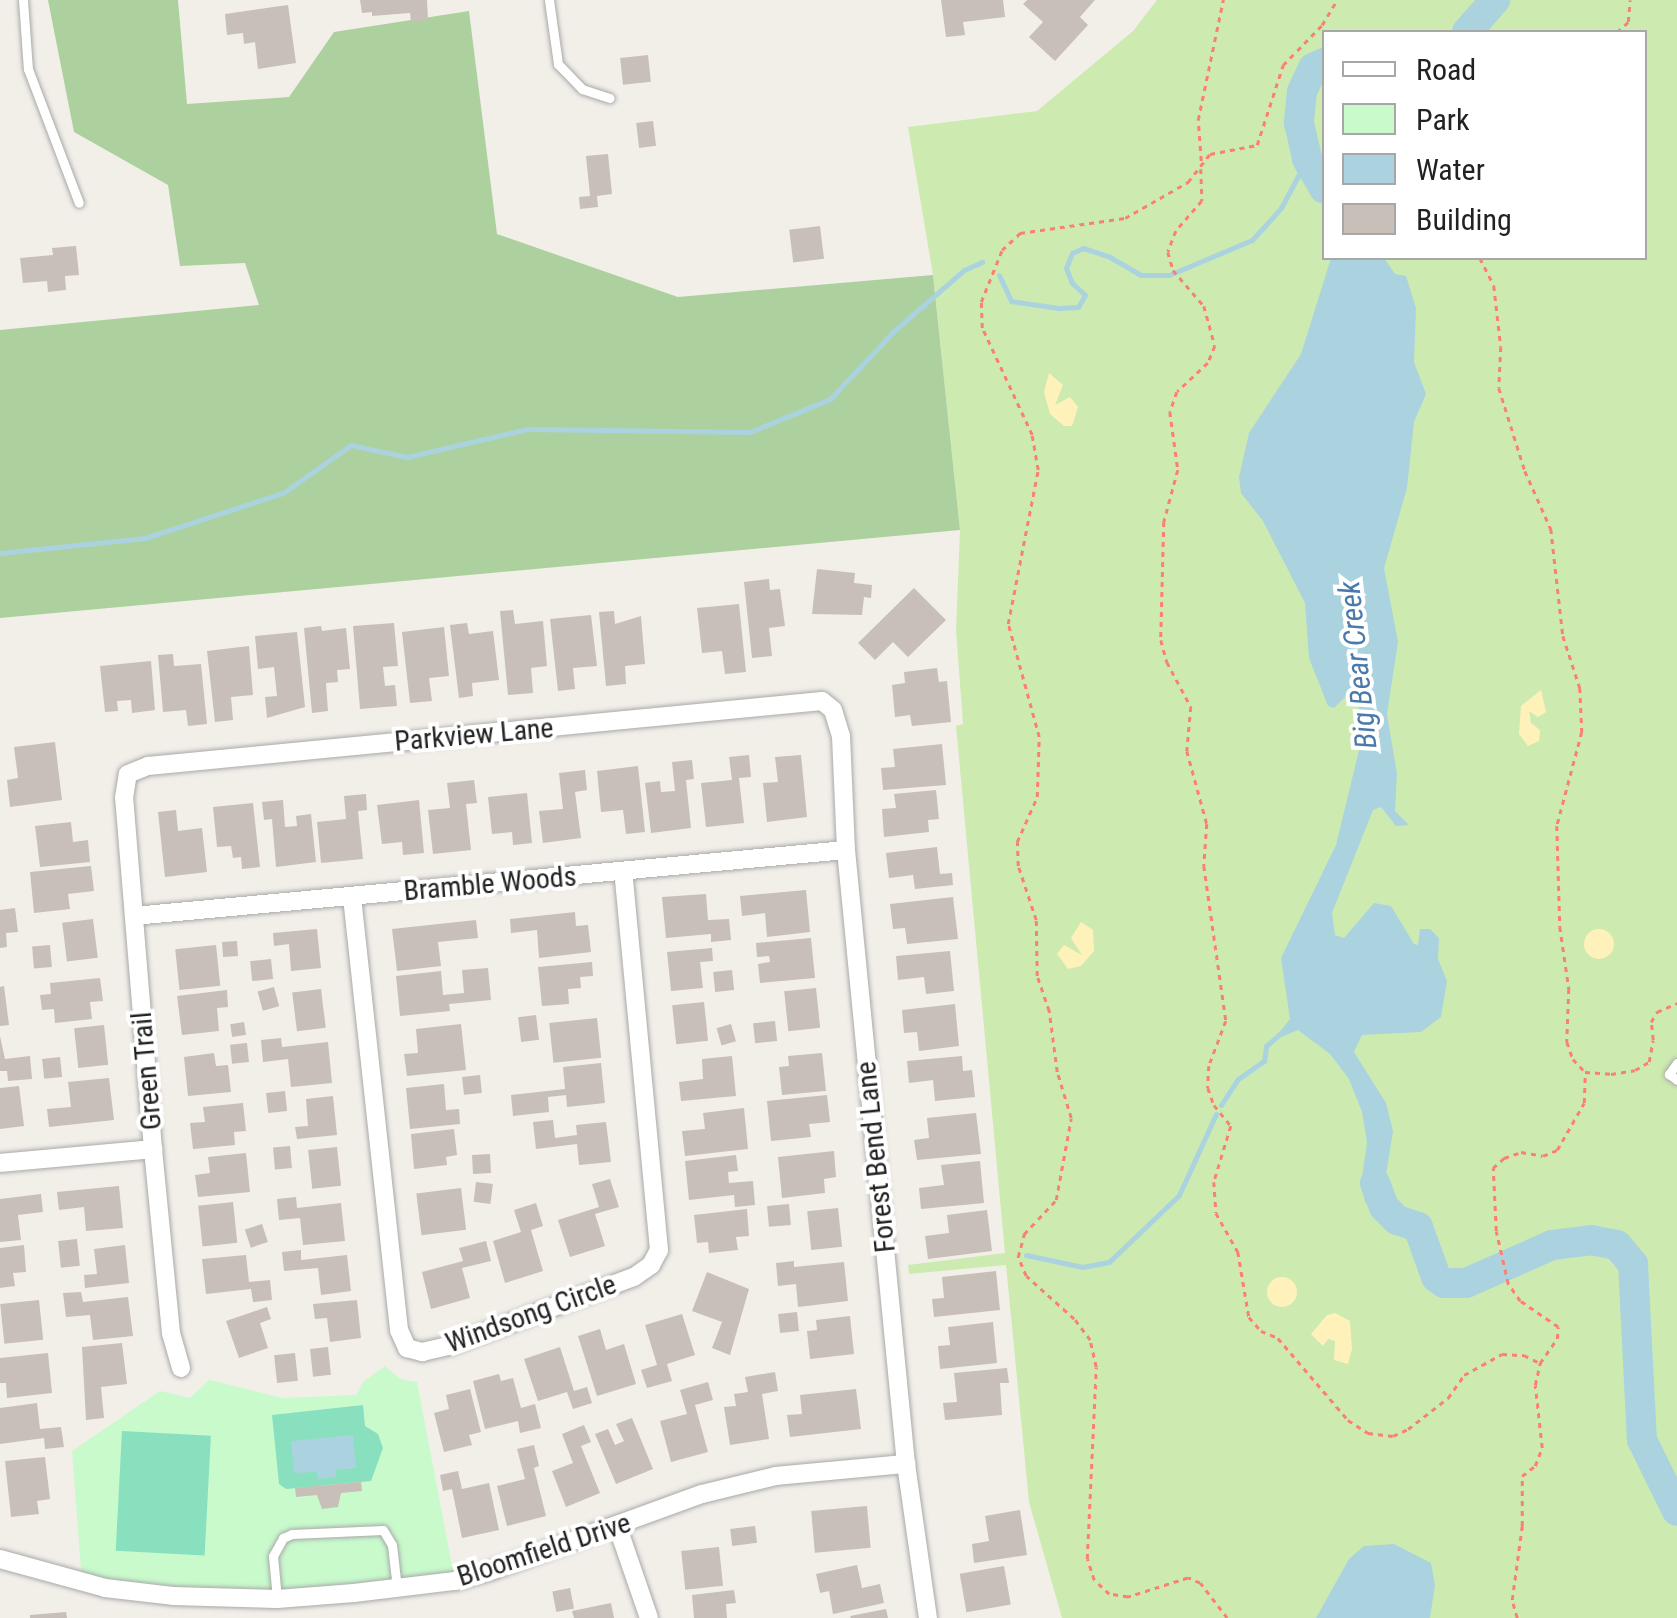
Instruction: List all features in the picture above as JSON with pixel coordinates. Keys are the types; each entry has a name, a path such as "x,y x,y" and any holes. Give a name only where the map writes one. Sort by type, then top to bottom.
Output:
{"street":[{"name":"Parkview Lane","path":"128,774 148,766 822,701"},
{"name":"Forest Bend Lane","path":"822,701 833,710 841,736 846,850 906,1464 928,1618"},
{"name":"Green Trail","path":"128,774 124,798 153,1149 171,1333 181,1368"},
{"name":"Bramble Woods","path":"134,916 846,850"},
{"name":"Windsong Circle","path":"352,897 399,1330 407,1348 422,1352 449,1346 634,1276 651,1265 659,1250 624,872"},
{"path":"0,1163 153,1149"},
{"name":"Bloomfield Drive","path":"0,1558 120,1590 211,1599 277,1599 398,1588 493,1570 618,1528 702,1494 776,1476 906,1464"},
{"path":"618,1528 649,1618"}],"lane":[{"path":"23,0 28,68 78,203"},
{"path":"550,0 558,64 582,89 610,98"},
{"path":"1677,1063 1669,1074 1677,1080"},
{"path":"277,1599 273,1556 282,1538 373,1527 390,1536 398,1588"}],"path":[{"path":"1223,0 1198,120 1202,201 1168,252 1173,270 1204,306 1214,346 1208,363 1177,392 1170,412 1178,470 1164,522 1161,640 1166,662 1191,707 1188,762 1208,824 1204,866 1226,1021 1209,1066 1208,1088 1214,1105 1231,1126 1214,1182 1216,1213 1238,1252 1249,1318 1261,1331 1278,1338 1348,1420 1368,1433 1393,1436 1408,1428 1448,1398 1464,1374 1502,1354 1524,1355 1540,1363"},
{"path":"1227,1618 1200,1583 1188,1578 1128,1597 1109,1594 1094,1580 1086,1534 1096,1367 1090,1340 1074,1319 1026,1276 1018,1258 1024,1234 1056,1200 1072,1118 1057,1072 1049,1011 1037,976 1036,920 1017,842 1037,797 1039,737 1008,624 1038,470 1032,435 982,328 981,302 1002,250 1020,233 1125,218 1188,182 1210,154 1257,145 1283,65 1322,25 1338,0"},
{"path":"1619,30 1628,22 1630,0"},
{"path":"1481,260 1494,286 1501,347 1499,388 1525,471 1550,529 1563,636 1580,688 1582,732 1557,826 1560,927 1569,989 1567,1042 1585,1072 1584,1104 1557,1150 1543,1156 1521,1152 1492,1168 1496,1231 1508,1284 1520,1302 1558,1326 1557,1339 1540,1363 1535,1384 1542,1448 1535,1466 1522,1476 1522,1526 1512,1600 1518,1618"},
{"path":"1585,1072 1612,1074 1649,1062 1654,1040 1650,1022 1657,1012 1677,1003"}],"green space":[{"path":"48,0 178,0 187,104 289,97 334,32 469,11 497,234 678,297 933,275 960,530 0,618 0,330 259,305 245,263 180,266 168,185 74,132"},
{"path":"1157,0 1677,0 1677,1618 1062,1618 1029,1502 1006,1265 909,1274 908,1265 1005,1253 956,726 963,724 956,630 960,530 933,275 908,127 1037,111 1133,31"},
{"path":"385,1366 400,1379 417,1382 455,1581 315,1596 82,1583 72,1451 160,1391 190,1398 209,1380 283,1398 356,1395 363,1382"},
{"path":"363,1405 365,1426 378,1434 383,1448 371,1481 286,1489 279,1484 272,1415"},
{"path":"122,1431 211,1436 205,1555 116,1551"}],"sand":[{"path":"1049,373 1063,385 1055,405 1070,397 1078,407 1072,426 1064,426 1050,414 1044,392"},
{"path":"1541,690 1546,712 1538,717 1529,711 1531,723 1540,730 1539,741 1528,746 1519,734 1521,706"},
{"path":"1081,922 1093,930 1094,951 1081,966 1068,969 1057,954 1064,945 1082,955 1071,938"},
{"path":"1599,929 1610,933 1614,944 1610,955 1599,959 1588,955 1584,944 1588,933"},
{"path":"1282,1277 1296,1286 1297,1292 1288,1306 1282,1307 1268,1298 1267,1292 1276,1278"},
{"path":"1335,1313 1350,1321 1352,1349 1348,1364 1334,1360 1335,1341 1328,1339 1323,1346 1311,1334 1327,1315"}],"water":[{"path":"1330,260 1385,260 1395,274 1406,276 1416,308 1414,362 1426,394 1414,422 1407,488 1384,568 1398,642 1387,714 1397,774 1395,811 1409,825 1396,826 1381,807 1373,810 1332,913 1335,935 1344,938 1374,903 1391,906 1414,944 1418,945 1420,929 1430,929 1439,938 1438,959 1447,981 1441,1017 1421,1032 1362,1035 1354,1052 1386,1103 1393,1131 1385,1181 1393,1202 1392,1216 1379,1219 1365,1202 1361,1184 1367,1142 1362,1112 1349,1079 1330,1054 1298,1030 1279,1038 1278,1034 1290,1019 1281,958 1336,845 1359,750 1359,708 1349,693 1334,708 1328,706 1309,658 1305,603 1263,521 1241,493 1239,477 1249,433 1301,354"},
{"path":"353,1435 356,1468 336,1470 336,1477 318,1479 317,1472 294,1473 291,1441"},
{"path":"1394,1544 1431,1563 1435,1585 1430,1618 1316,1618 1349,1559 1364,1546"}],"building":[{"path":"360,0 427,0 428,20 411,22 410,13 372,16 372,12 362,13"},
{"path":"941,0 1003,0 1005,17 963,22 965,35 946,37"},
{"path":"1027,0 1095,0 1080,17 1088,25 1055,61 1029,37 1043,22 1023,4"},
{"path":"288,5 296,63 258,69 255,42 244,44 243,33 227,35 225,14"},
{"path":"648,55 651,82 623,85 620,58"},
{"path":"653,121 656,146 639,148 636,123"},
{"path":"608,154 612,194 597,196 598,207 580,209 579,197 590,196 586,156"},
{"path":"820,226 824,259 793,263 789,230"},
{"path":"76,246 79,275 65,276 66,290 48,292 47,281 23,283 20,258 53,255 52,248"},
{"path":"817,569 855,573 854,583 872,585 871,598 864,597 862,615 812,614"},
{"path":"769,579 770,590 780,589 785,626 769,628 772,656 752,658 744,582"},
{"path":"914,588 946,620 908,657 893,642 875,660 858,643"},
{"path":"739,604 746,672 725,674 722,651 702,653 697,608"},
{"path":"513,610 515,624 543,621 547,666 531,668 533,693 508,695 500,611"},
{"path":"614,611 615,624 641,616 645,664 625,666 626,684 606,686 599,612"},
{"path":"591,615 597,666 573,668 575,689 558,691 550,619"},
{"path":"394,623 398,666 383,667 385,686 395,685 397,706 360,709 353,626"},
{"path":"467,623 469,634 493,631 499,680 472,683 473,696 459,698 450,625"},
{"path":"321,626 322,631 346,628 350,669 337,670 338,682 326,683 328,711 312,713 304,628"},
{"path":"444,627 449,676 429,678 432,701 410,703 402,632"},
{"path":"297,632 305,707 267,718 265,697 277,696 274,667 258,669 255,636"},
{"path":"249,646 253,695 231,697 233,720 215,722 207,651"},
{"path":"173,654 174,666 201,664 207,724 188,726 186,710 163,712 158,655"},
{"path":"151,661 155,710 132,713 131,700 117,701 118,711 105,712 100,666"},
{"path":"937,668 939,682 947,681 951,722 912,726 910,715 895,717 892,685 905,683 904,672"},
{"path":"55,742 62,800 10,807 7,780 18,778 14,747"},
{"path":"942,744 946,785 883,790 881,768 895,767 893,749"},
{"path":"749,755 751,777 739,778 744,823 706,827 701,783 732,780 729,757"},
{"path":"801,755 807,817 767,822 763,783 778,782 775,757"},
{"path":"692,760 694,779 686,780 691,828 651,833 645,783 660,781 661,792 675,791 672,762"},
{"path":"638,766 645,832 626,834 623,810 601,812 597,771"},
{"path":"585,770 587,790 575,792 581,838 543,843 539,811 563,809 559,773"},
{"path":"474,780 477,803 466,804 471,850 433,854 428,810 450,808 447,783"},
{"path":"936,790 939,819 928,820 929,832 884,837 882,809 896,808 894,794"},
{"path":"527,793 532,843 513,845 512,832 492,834 488,797"},
{"path":"366,794 367,810 358,811 363,859 321,863 317,822 346,819 344,796"},
{"path":"283,800 285,827 297,826 296,816 311,814 316,862 276,867 272,819 264,820 262,802"},
{"path":"419,800 424,853 403,855 402,842 382,844 377,805"},
{"path":"253,803 260,867 242,869 241,857 233,858 231,846 217,847 213,807"},
{"path":"176,810 178,831 202,828 207,872 165,877 158,812"},
{"path":"71,822 73,842 88,840 90,862 40,867 35,826"},
{"path":"937,847 940,874 952,873 953,885 915,889 913,875 889,878 886,853"},
{"path":"91,866 94,891 68,894 70,909 34,913 30,872"},
{"path":"806,890 810,932 767,937 765,913 742,916 740,896"},
{"path":"706,894 708,920 729,919 731,940 711,942 711,934 666,938 662,897"},
{"path":"953,897 958,939 907,944 905,928 893,929 890,904"},
{"path":"15,908 18,932 6,933 7,947 0,948 0,910"},
{"path":"575,912 576,926 588,925 591,952 539,958 537,930 511,933 510,919"},
{"path":"93,919 98,958 67,961 62,923"},
{"path":"476,920 478,938 438,942 441,966 397,971 392,929"},
{"path":"317,929 321,968 291,971 289,944 274,946 273,933"},
{"path":"811,938 815,978 760,983 758,964 770,962 769,956 757,957 756,943"},
{"path":"237,941 238,956 223,957 222,942"},
{"path":"50,945 52,967 34,968 32,947"},
{"path":"216,945 220,986 180,990 175,949"},
{"path":"712,948 713,961 700,962 703,988 671,991 667,952"},
{"path":"950,951 954,991 926,994 924,977 898,980 896,956"},
{"path":"271,959 273,979 252,981 250,961"},
{"path":"592,962 593,976 580,977 581,988 568,989 569,1004 542,1006 538,967"},
{"path":"488,968 491,1000 449,1004 450,1011 400,1016 396,976 441,971 443,995 464,993 462,970"},
{"path":"732,970 734,990 715,992 713,972"},
{"path":"100,978 103,1001 90,1002 92,1019 55,1023 54,1009 42,1010 40,995 51,994 50,983"},
{"path":"4,986 9,1025 0,1026 0,987"},
{"path":"274,987 279,1006 263,1011 258,991"},
{"path":"816,988 820,1028 788,1031 784,991"},
{"path":"321,989 326,1028 297,1031 292,993"},
{"path":"227,990 228,1007 217,1008 219,1031 182,1035 177,996"},
{"path":"704,1002 708,1041 676,1044 672,1005"},
{"path":"955,1004 959,1046 919,1051 917,1032 904,1033 902,1010"},
{"path":"536,1015 539,1040 521,1042 518,1017"},
{"path":"597,1018 601,1058 553,1063 549,1023"},
{"path":"775,1021 777,1041 755,1043 753,1023"},
{"path":"244,1022 246,1035 232,1037 230,1024"},
{"path":"461,1024 466,1070 407,1076 404,1054 418,1053 416,1029"},
{"path":"731,1024 736,1041 722,1045 717,1028"},
{"path":"104,1025 108,1065 78,1068 74,1028"},
{"path":"0,1036 5,1059 30,1056 32,1079 8,1081 7,1071 0,1071"},
{"path":"281,1038 282,1047 328,1042 332,1083 291,1087 288,1059 263,1062 261,1040"},
{"path":"247,1043 249,1062 232,1064 230,1045"},
{"path":"214,1053 216,1066 228,1065 231,1092 188,1096 184,1057"},
{"path":"822,1053 826,1091 782,1095 779,1067 789,1066 788,1056"},
{"path":"732,1056 736,1096 681,1101 679,1082 703,1079 702,1059"},
{"path":"962,1056 963,1071 972,1070 975,1097 935,1101 933,1080 909,1083 907,1061"},
{"path":"60,1057 62,1077 44,1079 42,1059"},
{"path":"601,1063 605,1103 567,1107 566,1095 548,1097 549,1112 513,1116 511,1095 565,1089 563,1067"},
{"path":"480,1075 482,1093 464,1095 462,1077"},
{"path":"109,1078 114,1120 49,1127 47,1109 71,1107 68,1082"},
{"path":"444,1084 446,1110 459,1109 460,1124 410,1129 406,1088"},
{"path":"19,1086 24,1126 0,1129 0,1088"},
{"path":"285,1091 287,1111 268,1113 266,1093"},
{"path":"827,1095 830,1122 809,1124 811,1137 771,1141 767,1101"},
{"path":"333,1096 337,1135 297,1139 295,1127 308,1126 306,1099"},
{"path":"243,1103 246,1131 234,1132 235,1145 193,1149 190,1123 205,1122 203,1107"},
{"path":"744,1108 748,1149 685,1156 682,1131 705,1129 703,1113"},
{"path":"976,1113 981,1154 917,1160 914,1140 929,1138 927,1118"},
{"path":"553,1120 555,1138 577,1135 576,1125 606,1122 611,1162 579,1165 577,1144 536,1149 533,1122"},
{"path":"454,1129 457,1155 446,1157 447,1165 414,1169 411,1134"},
{"path":"290,1146 292,1168 275,1169 273,1147"},
{"path":"337,1147 341,1186 312,1189 308,1150"},
{"path":"834,1151 836,1177 824,1179 825,1193 782,1198 778,1157"},
{"path":"246,1153 250,1192 198,1197 195,1175 210,1173 208,1157"},
{"path":"490,1154 491,1173 473,1174 472,1155"},
{"path":"736,1155 738,1171 728,1172 729,1183 753,1181 755,1205 735,1207 734,1195 689,1200 685,1161"},
{"path":"980,1161 984,1203 921,1209 919,1188 944,1185 941,1165"},
{"path":"610,1179 619,1207 595,1214 605,1246 570,1257 558,1220 599,1207 592,1184"},
{"path":"476,1182 493,1184 490,1204 474,1202"},
{"path":"119,1186 123,1228 86,1231 84,1207 59,1210 57,1192"},
{"path":"461,1188 466,1230 421,1235 416,1193"},
{"path":"41,1194 43,1212 18,1215 21,1240 0,1242 0,1199"},
{"path":"296,1197 297,1208 341,1203 345,1241 303,1245 300,1218 279,1220 277,1199"},
{"path":"233,1202 237,1243 202,1246 198,1206"},
{"path":"536,1203 543,1226 531,1230 543,1271 505,1283 493,1241 521,1232 514,1210"},
{"path":"789,1204 791,1225 769,1227 767,1206"},
{"path":"838,1208 842,1247 811,1250 807,1211"},
{"path":"747,1209 749,1236 736,1237 738,1250 709,1253 708,1242 697,1243 694,1215"},
{"path":"987,1210 992,1251 928,1259 925,1236 949,1233 947,1215"},
{"path":"262,1224 268,1242 251,1248 245,1230"},
{"path":"77,1239 80,1266 61,1268 58,1241"},
{"path":"486,1241 491,1261 462,1268 470,1298 431,1309 422,1272 463,1261 459,1248"},
{"path":"24,1245 26,1272 13,1273 15,1286 0,1288 0,1248"},
{"path":"125,1245 129,1283 85,1288 84,1275 97,1274 94,1249"},
{"path":"301,1250 301,1260 347,1255 351,1291 321,1295 318,1268 284,1271 282,1252"},
{"path":"246,1255 249,1282 270,1280 272,1300 253,1302 251,1289 206,1294 202,1259"},
{"path":"794,1261 794,1267 844,1262 848,1301 798,1307 796,1284 778,1286 776,1263"},
{"path":"996,1271 1000,1310 934,1317 932,1299 944,1298 942,1277"},
{"path":"707,1272 749,1289 730,1355 712,1348 722,1322 692,1311"},
{"path":"81,1292 83,1302 128,1297 133,1336 93,1340 90,1315 66,1317 63,1293"},
{"path":"39,1300 43,1340 4,1344 0,1304"},
{"path":"357,1300 361,1338 330,1342 327,1318 315,1319 313,1304"},
{"path":"267,1307 271,1319 260,1323 268,1348 239,1358 226,1321"},
{"path":"797,1312 799,1331 780,1333 778,1314"},
{"path":"682,1314 695,1355 667,1364 672,1381 647,1388 641,1370 657,1365 645,1325"},
{"path":"850,1316 854,1354 810,1359 807,1331 817,1330 816,1320"},
{"path":"993,1322 997,1363 940,1369 938,1346 950,1345 948,1327"},
{"path":"600,1329 606,1350 624,1344 636,1384 597,1396 578,1336"},
{"path":"122,1343 127,1384 101,1387 104,1418 86,1420 82,1347"},
{"path":"328,1347 331,1375 313,1377 310,1349"},
{"path":"560,1347 574,1391 587,1387 592,1403 573,1409 567,1392 538,1401 524,1359"},
{"path":"48,1353 52,1393 7,1398 6,1383 0,1383 0,1358"},
{"path":"295,1353 298,1381 277,1383 274,1355"},
{"path":"1007,1368 1009,1383 1000,1383 1002,1415 945,1420 943,1403 957,1402 954,1373"},
{"path":"775,1372 778,1391 762,1394 769,1439 730,1445 724,1407 736,1406 734,1394 748,1392 745,1377"},
{"path":"499,1374 501,1381 513,1378 521,1408 535,1404 541,1428 520,1433 518,1421 485,1429 473,1381"},
{"path":"708,1382 713,1400 695,1405 708,1452 671,1462 660,1421 687,1414 680,1390"},
{"path":"470,1389 481,1432 469,1435 472,1445 444,1452 434,1413 449,1409 446,1395"},
{"path":"856,1389 861,1429 790,1437 787,1415 802,1414 800,1395"},
{"path":"37,1403 40,1429 61,1427 64,1447 45,1449 44,1438 0,1444 0,1408"},
{"path":"632,1418 653,1469 616,1484 595,1434 608,1429 615,1445 624,1441 616,1424"},
{"path":"584,1425 591,1442 581,1446 600,1493 566,1507 552,1471 573,1463 562,1434"},
{"path":"534,1445 539,1466 534,1468 546,1516 507,1526 497,1486 525,1479 517,1449"},
{"path":"45,1457 50,1499 37,1501 39,1514 11,1517 5,1461"},
{"path":"458,1471 462,1489 489,1483 499,1530 462,1538 452,1489 443,1491 440,1475"},
{"path":"361,1482 362,1491 341,1493 338,1507 322,1509 317,1495 296,1497 295,1488"},
{"path":"867,1506 871,1548 815,1553 811,1511"},
{"path":"1020,1510 1027,1555 974,1563 972,1544 989,1541 985,1516"},
{"path":"755,1526 757,1543 732,1546 730,1529"},
{"path":"719,1547 723,1586 685,1590 681,1551"},
{"path":"857,1565 862,1588 880,1584 884,1603 833,1614 829,1591 820,1593 816,1574"},
{"path":"1004,1566 1011,1604 966,1612 960,1574"},
{"path":"570,1588 574,1609 556,1612 552,1591"},
{"path":"734,1590 736,1603 726,1604 727,1618 694,1618 692,1595"},
{"path":"611,1603 614,1618 574,1618 572,1611"},
{"path":"886,1609 888,1618 850,1616"},
{"path":"66,1612 67,1618 30,1618 30,1615"}],"waterway":[{"name":"Big Bear Creek","path":"1469,30 1495,0"},
{"name":"Big Bear Creek","path":"1322,64 1313,68 1302,92 1299,123 1307,159 1322,185"},
{"path":"999,275 1011,301 1058,308 1078,307 1085,295 1072,283 1066,268 1072,253 1083,248 1108,256 1141,275 1169,275 1252,240 1281,208 1307,159"},
{"path":"0,553 145,538 283,493 351,445 407,457 527,429 750,432 830,399 894,331 964,270 982,262"},
{"path":"1221,1105 1238,1079 1264,1061 1266,1046 1280,1034"},
{"path":"1026,1255 1083,1267 1109,1262 1179,1195 1216,1114"},
{"name":"Big Bear Creek","path":"1375,1183 1384,1207 1397,1220 1418,1227 1436,1277 1444,1283 1466,1283 1552,1245 1591,1240 1617,1245 1633,1264 1642,1440 1677,1511"}]}
